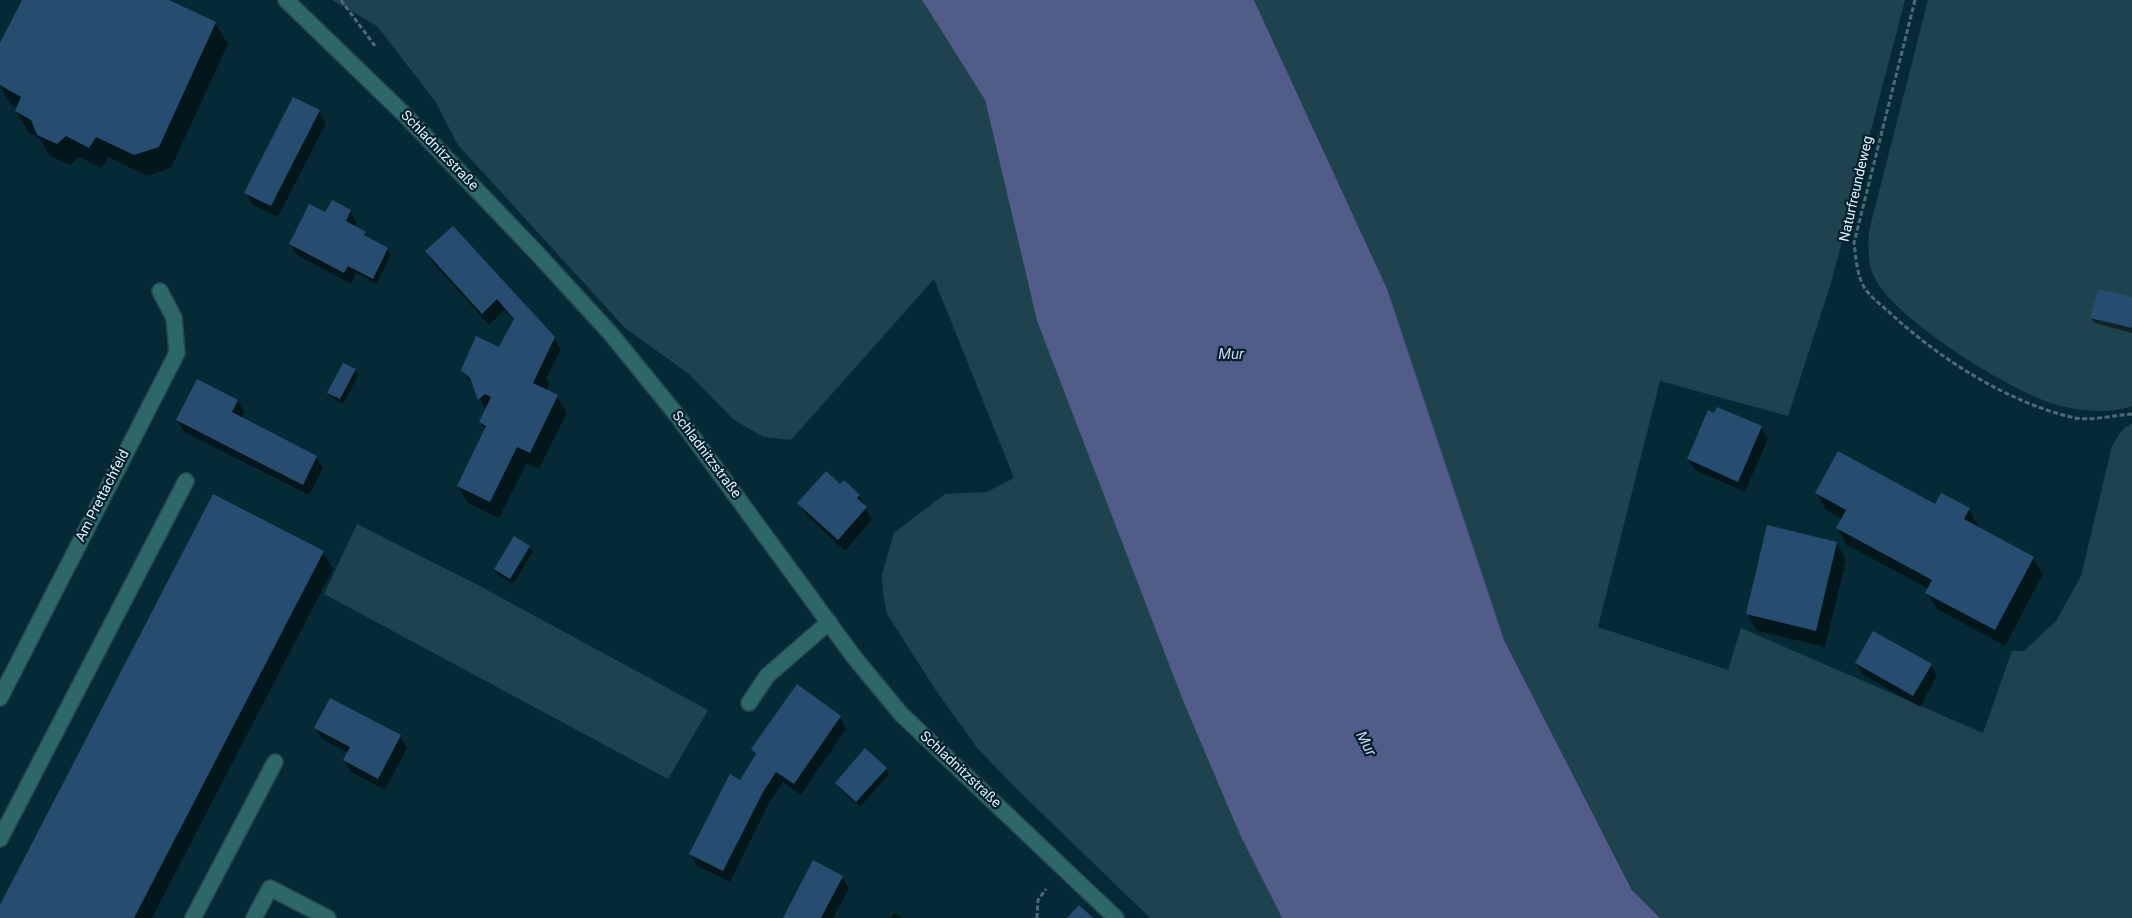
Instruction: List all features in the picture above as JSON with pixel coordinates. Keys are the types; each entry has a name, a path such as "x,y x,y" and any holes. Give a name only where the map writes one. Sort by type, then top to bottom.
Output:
{"street":[{"name":"Schladnitzstraße","path":"286,0 405,115 535,251 611,334 676,414 854,657 901,714 1116,918"},
{"name":"Am Prettachfeld","path":"0,698 176,352 174,318 160,291"},
{"path":"0,839 186,481"},
{"path":"749,703 767,676 829,622"},
{"path":"193,918 276,762"},
{"path":"254,918 270,888 328,918"}],"path":[{"name":"Naturfreundeweg","path":"1915,0 1854,243 1856,265 1865,290 1906,328 1935,350 1973,375 2032,405 2077,418 2132,414"}],"shaded area":[{"path":"332,0 922,0 985,100 1037,321 1241,837 1282,918 1150,918 978,749 937,692 887,614 882,574 894,533 945,494 987,492 1014,478 934,279 791,440 764,437 734,420 689,374 625,328 458,145 435,101 377,26"},
{"path":"1254,0 1905,0 1831,283 1788,416 1660,381 1598,627 1728,670 1741,628 1983,733 2012,651 2024,651 2056,621 2081,576 2112,446 2123,429 2132,423 2132,918 1660,918 1633,891 1504,640 1388,291"},
{"path":"1928,0 2132,0 2132,406 2106,411 2078,409 2061,406 2017,388 1962,356 1936,338 1892,301 1875,279 1869,259 1869,231"},
{"path":"357,524 476,584 708,710 668,779 324,594"}],"water":[{"name":"Mur","path":"922,0 1254,0 1388,291 1504,640 1632,890 1660,918 1282,918 1241,837 1182,698 1037,321 985,100"}],"building":[{"path":"22,0 169,0 216,22 159,147 134,155 96,137 89,148 66,136 57,144 37,135 31,120 15,111 21,97 0,85 0,43"},
{"path":"293,97 320,110 271,206 244,193"},
{"path":"332,200 351,210 346,221 366,232 364,235 388,248 373,279 348,266 344,273 289,244 309,204 325,212"},
{"path":"453,226 555,337 533,383 558,395 530,453 517,447 490,502 457,486 486,426 479,422 491,397 485,394 478,400 470,378 461,370 476,336 499,347 514,319 497,299 482,314 425,251"},
{"path":"2098,289 2132,297 2132,328 2090,318"},
{"path":"343,363 356,369 340,399 327,393"},
{"path":"197,379 238,400 232,412 317,456 303,485 176,420"},
{"path":"1717,407 1762,426 1738,482 1687,459 1708,410 1714,413"},
{"path":"1838,451 1935,504 1941,493 1970,508 1964,519 2034,557 1995,630 1925,593 1932,580 1836,528 1846,510 1815,493"},
{"path":"826,471 840,484 844,480 860,495 857,498 867,507 838,540 797,503"},
{"path":"213,494 324,551 134,918 0,918 0,905"},
{"path":"1767,525 1837,542 1816,631 1746,614"},
{"path":"514,536 530,546 510,579 494,569"},
{"path":"1873,631 1932,664 1913,696 1855,663"},
{"path":"797,684 841,716 794,784 776,772 763,792 723,871 689,854 730,774 740,780 756,754 751,749"},
{"path":"330,698 401,735 378,779 343,760 350,747 314,728"},
{"path":"865,748 887,768 856,802 835,783"},
{"path":"813,860 843,876 821,918 783,918"},
{"path":"1079,905 1093,918 1067,918"}]}
